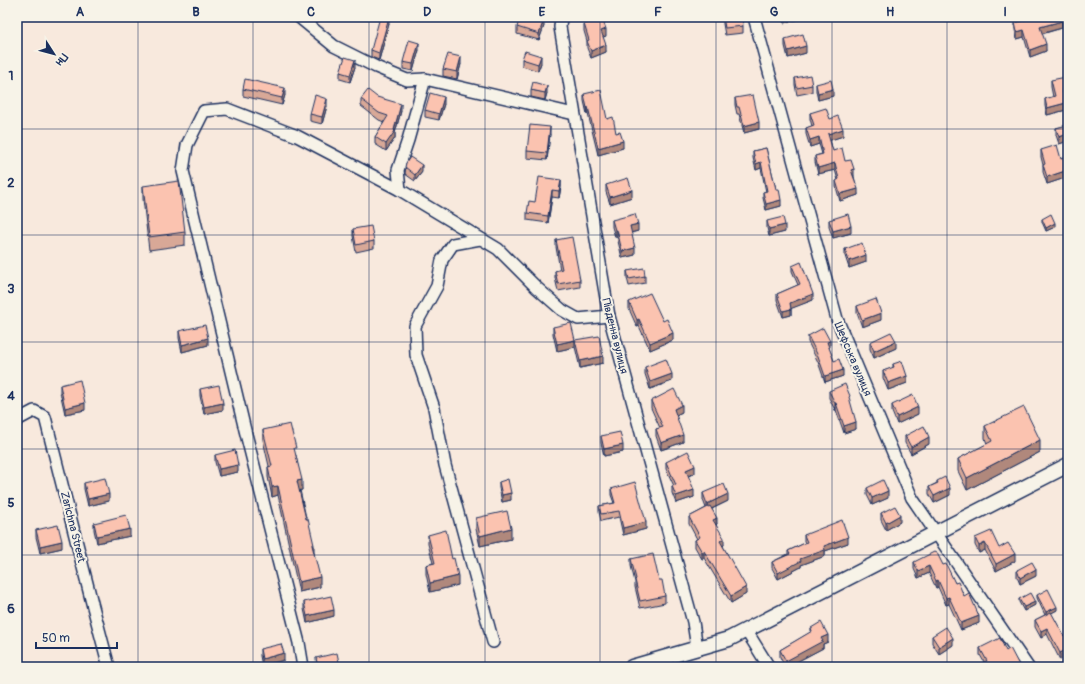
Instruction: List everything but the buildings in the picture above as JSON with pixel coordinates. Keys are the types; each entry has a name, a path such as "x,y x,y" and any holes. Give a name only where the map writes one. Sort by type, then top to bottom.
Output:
{"street":[{"name":"Південна вулиця","path":"561,17 560,27 609,316 693,622 697,648"},
{"name":"Шефська вулиця","path":"754,17 837,319 912,498 1028,667"},
{"path":"300,18 334,46 407,80 425,79 574,114"},
{"path":"400,190 398,170 425,79"},
{"path":"303,667 299,643 245,430 184,171 187,145 204,111 226,109 297,136 400,190 498,249 537,288 562,310 578,319 609,316"},
{"path":"480,239 452,244 442,260 437,286 416,326 416,355 434,408 445,465 493,642"},
{"name":"Zarichna Street","path":"17,420 34,411 45,417 109,667"},
{"path":"632,667 729,639 1068,464"},
{"path":"746,630 769,667"}]}
